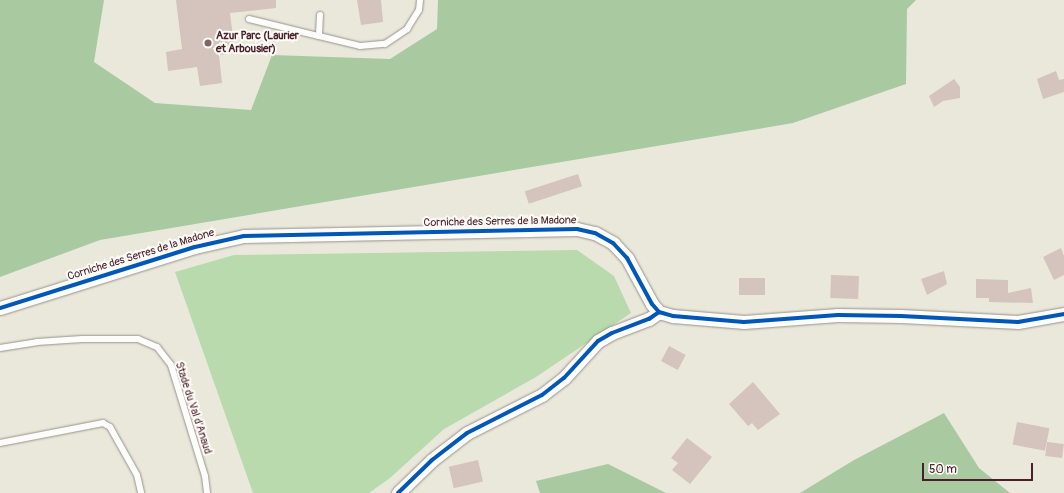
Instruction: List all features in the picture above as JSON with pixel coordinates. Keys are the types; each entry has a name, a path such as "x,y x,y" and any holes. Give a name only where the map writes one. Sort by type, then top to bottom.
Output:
{"street":[{"name":"Corniche des Serres de la Madone","path":"0,308 195,247 244,236 577,229 595,233 613,243 628,258 652,304 659,312"},
{"path":"398,493 432,460 467,433 542,394 558,382 598,341 612,333 649,319 659,312 673,316 744,322 838,315 1018,322 1064,314"}],"lane":[{"path":"249,19 360,46 385,44 408,29 419,10 420,0"},
{"path":"319,36 320,15"},
{"name":"Stade du Val d'Anaud","path":"0,348 37,342 82,339 138,339 157,347 171,366 205,476 207,493"},
{"path":"0,443 103,423 110,427 137,475 141,493"}],"green space":[{"path":"0,0 104,0 94,62 155,103 251,110 272,55 390,59 437,29 438,0 916,0 907,9 906,84 793,123 100,240 0,277"},
{"path":"577,250 614,276 631,313 536,377 444,429 390,478 369,493 253,493 175,272 234,255"},
{"path":"944,413 979,468 1010,493 800,493 854,460"},
{"path":"608,464 666,493 540,493 536,481"}],"building":[{"name":"Azur Parc (Laurier et Arbousier)","path":"176,0 276,0 276,8 230,13 235,53 219,55 222,83 200,86 197,67 168,71 166,52 182,49"},
{"path":"357,0 381,0 383,22 361,25"},
{"path":"1056,71 1059,80 1064,79 1064,92 1043,99 1037,79"},
{"path":"954,79 960,87 960,98 943,101 934,107 929,96"},
{"path":"578,174 582,186 529,204 525,191"},
{"path":"1061,248 1064,256 1064,275 1054,280 1043,257"},
{"path":"944,271 947,284 927,295 921,279"},
{"path":"831,275 859,276 858,299 830,298"},
{"path":"739,278 765,278 765,295 739,295"},
{"path":"976,279 1008,280 1008,293 1031,288 1033,303 989,302 989,298 976,298"},
{"path":"669,346 686,355 678,370 661,361"},
{"path":"753,382 780,414 758,430 752,423 748,426 729,404"},
{"path":"1017,422 1049,428 1045,451 1013,445"},
{"path":"687,438 712,457 690,484 672,470 678,463 671,458"},
{"path":"1047,442 1064,444 1062,458 1045,456"},
{"path":"478,460 483,481 454,488 449,467"}],"cycle path":[{"path":"0,308 195,247 244,236 577,229 595,233 613,243 627,258 652,304 659,312 673,316 744,322 838,315 901,316 1018,322 1064,314"},
{"path":"398,493 432,460 467,433 542,395 564,378 598,341 612,333 649,319 659,312"}],"place":[{"name":"Azur Parc (Laurier et Arbousier)","path":"208,43"}]}
